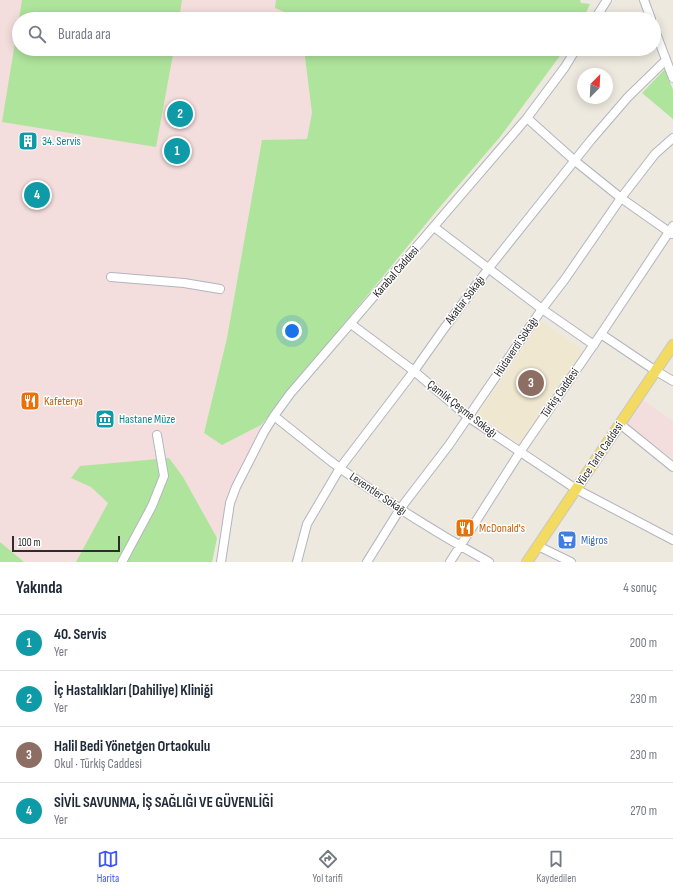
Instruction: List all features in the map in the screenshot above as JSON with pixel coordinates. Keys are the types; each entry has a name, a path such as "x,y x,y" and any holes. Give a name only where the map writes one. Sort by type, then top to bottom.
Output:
{"main road":[{"name":"Yüce Tarla Caddesi","path":"527,562 673,345"}],"street":[{"path":"596,12 600,0"},
{"path":"599,12 607,0"},
{"path":"644,0 648,12"},
{"path":"661,47 673,78"},
{"name":"Karabal Caddesi","path":"221,562 230,503 250,459 274,416 527,118 572,56"},
{"name":"Akatlar Sokağı","path":"297,562 307,524 340,468 414,371 488,269 575,160 628,97 666,60"},
{"path":"527,118 621,198 672,230"},
{"name":"Hüdaverdi Sokağı","path":"367,562 400,509 449,445 542,309 566,279 621,198 655,154 673,138"},
{"path":"434,227 542,309 594,345"},
{"name":"Türkiş Caddesi","path":"450,562 520,452 672,230"},
{"path":"111,276 184,283 220,289"},
{"name":"Çamlık Çeşme Sokağı","path":"351,324 414,371 468,417 520,452 576,489 673,540"},
{"path":"601,334 673,381"},
{"name":"Leventler Sokağı","path":"274,416 340,468 400,509 489,562"},
{"path":"620,424 673,467"},
{"path":"122,562 152,506 164,476 157,434"},
{"path":"538,546 571,562"}],"shaded area":[{"path":"0,0 276,0 276,8 285,12 12,12 12,56 305,56 312,113 307,139 262,140 227,338 204,433 222,445 261,425 235,483 217,538 212,562 0,562"},
{"path":"541,321 585,352 521,445 478,414"},
{"path":"643,400 673,421 673,459 626,424"}],"green space":[{"path":"22,0 182,0 180,12 20,12"},
{"path":"276,0 580,0 581,3 590,4 586,12 284,12 275,8"},
{"path":"13,56 173,56 156,147 2,122"},
{"path":"305,56 560,56 500,137 439,208 261,425 222,445 204,433 227,338 262,140 307,139 312,113"},
{"path":"665,69 673,90 673,119 642,93"},
{"path":"169,458 183,477 217,538 212,562 76,562 108,503 91,487 71,478 80,466"},
{"path":"0,542 24,562 0,562"}],"place":[{"name":"İç Hastalıkları (Dahiliye) Kliniği","path":"180,114"},
{"name":"34. Servis","path":"28,141"},
{"name":"40. Servis","path":"177,151"},
{"name":"SİVİL SAVUNMA, İŞ SAĞLIĞI VE GÜVENLİĞİ","path":"37,195"},
{"name":"Halil Bedi Yönetgen Ortaokulu","path":"531,383"},
{"name":"Kafeterya","path":"30,401"},
{"name":"Hastane Müze","path":"105,419"},
{"name":"McDonald's","path":"465,528"},
{"name":"Migros","path":"567,540"}]}
